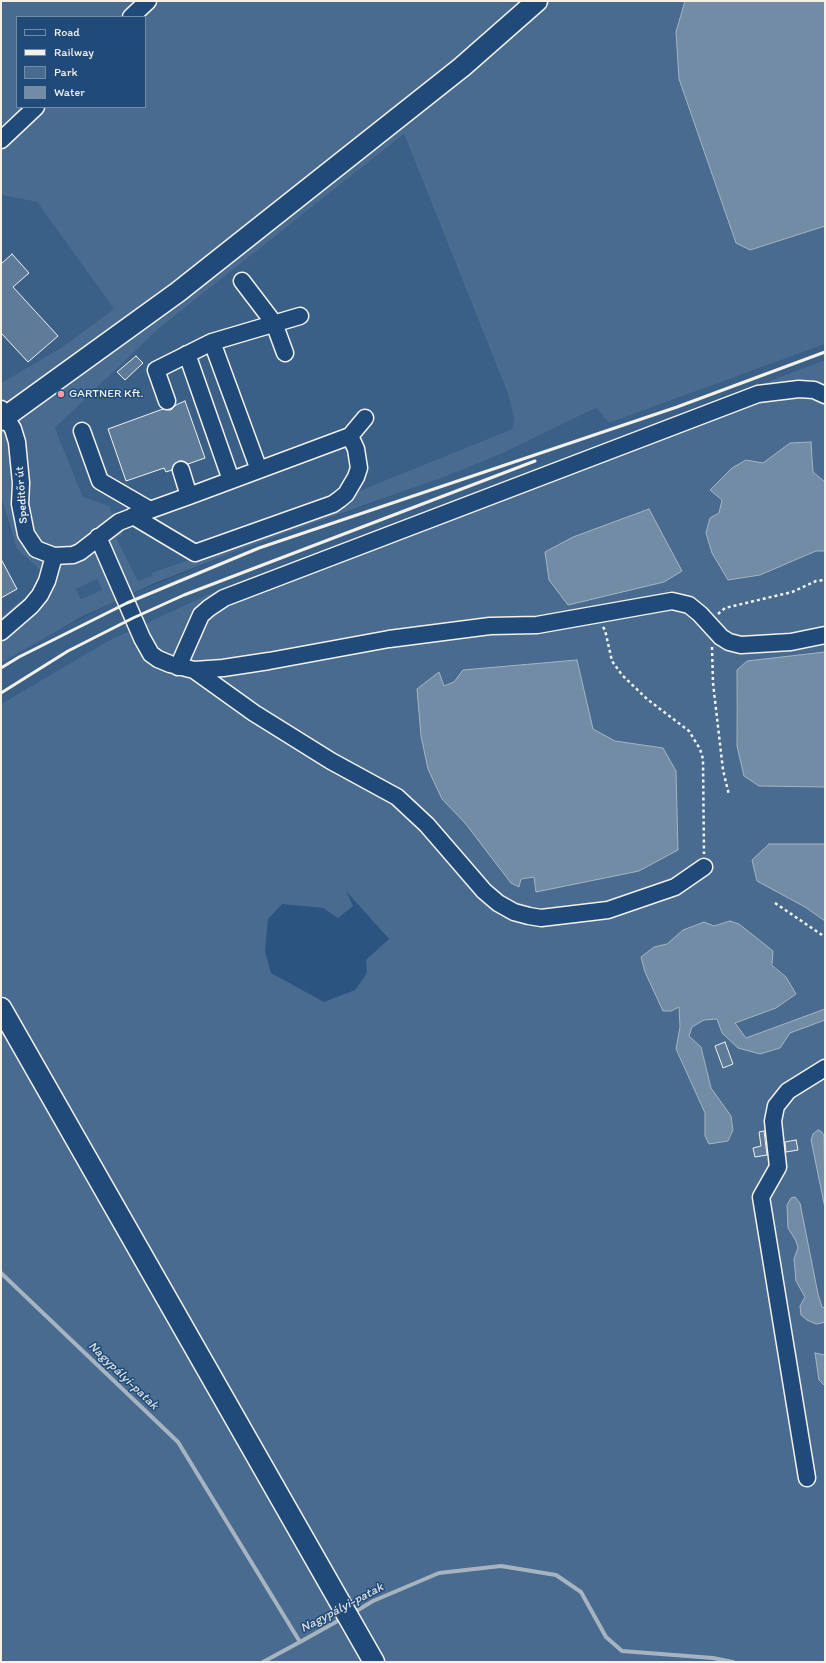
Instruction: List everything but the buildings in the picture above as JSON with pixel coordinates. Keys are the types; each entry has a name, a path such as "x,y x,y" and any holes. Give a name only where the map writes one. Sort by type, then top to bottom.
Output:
{"main road":[{"path":"3,415 178,292 462,67 537,1"},
{"path":"1,1008 374,1662"}],"street":[{"path":"132,16 148,1"},
{"path":"1,140 35,108"},
{"path":"242,280 274,323 285,353"},
{"path":"167,401 156,370 212,342 300,316"},
{"path":"212,342 259,470"},
{"path":"187,354 231,480"},
{"path":"174,665 201,615 224,598 758,394 799,389 814,390 825,395"},
{"name":"Speditőr út","path":"3,415 13,429 17,442 21,483 20,504 26,534 36,549 54,556 73,555 80,552 98,537 126,519 350,436"},
{"path":"126,519 195,553 333,504 346,494 356,477 358,459 350,436 365,418"},
{"path":"82,431 100,481 150,510"},
{"path":"181,470 189,496"},
{"path":"98,537 147,648 158,659 194,670 223,668 270,661 389,639 490,626 537,625 672,601 689,605 700,614 711,627 729,642 741,645 791,642 825,635"},
{"path":"1,632 31,606 40,595 47,581 54,556"},
{"path":"194,670 254,713 325,757 397,797 427,824 484,891 498,903 514,912 542,918 608,910 675,887 704,867"},
{"path":"807,1478 761,1197 778,1167 773,1121 776,1106 788,1091 825,1068"}],"path":[{"path":"729,795 723,770 713,683 711,627 718,614 725,608 785,593 816,581 825,580"},
{"path":"594,615 605,630 612,661 622,675 647,699 689,732 700,749 703,759 704,867"},
{"path":"775,903 825,937"}],"shaded area":[{"path":"404,134 508,394 514,418 512,429 354,493 351,503 151,573 152,576 138,582 116,538 123,535 83,497 55,428 157,330"},
{"path":"1,195 37,202 114,309 61,348 1,383"},
{"path":"825,344 825,360 222,588 108,641 1,704 1,663 40,639 119,599 242,549 370,504 499,455 596,408 609,423"},
{"path":"1,497 11,532 44,573 30,593 1,617"},
{"path":"97,579 102,590 81,599 76,589"}],"green space":[{"path":"1,1 685,1 676,32 679,79 736,243 750,250 825,226 825,344 609,423 596,408 499,455 446,476 242,549 155,583 81,617 1,663 1,617 30,593 44,573 17,549 1,497 1,383 61,348 114,309 37,202 1,195","holes":["404,134 508,394 514,418 512,429 354,493 351,503 151,573 152,576 138,581 116,538 123,535 109,506 83,497 55,428 157,330","97,579 102,590 81,599 76,589"]},
{"path":"825,360 825,482 813,472 813,454 790,443 763,463 746,460 732,468 710,489 722,500 719,513 710,518 794,561 816,551 825,551 825,652 747,661 737,670 736,706 737,746 759,786 825,787 825,844 769,844 805,907 825,921 825,1009 746,1038 735,1023 776,1008 786,977 730,921 714,926 704,922 683,930 667,944 654,947 671,1011 679,1007 680,1027 676,1049 705,1114 705,1136 728,1141 733,1129 731,1116 711,1088 701,1047 689,1036 692,1027 704,1020 718,1019 722,1033 750,1051 760,1054 780,1048 790,1033 825,1020 825,1662 1,1662 1,704 108,641 222,588","holes":["549,580 664,582 568,604","346,891 389,939 366,960 367,973 355,990 324,1002 271,973 265,951 268,919 282,904 323,908 338,918 353,906"]}],"water":[{"path":"685,1 825,1 825,226 750,250 736,243 679,79 676,32"},
{"path":"811,442 813,472 825,482 825,551 816,551 760,575 728,580 712,553 706,533 710,518 719,513 722,500 710,490 732,468 746,460 763,463 790,443"},
{"path":"649,509 682,571 664,582 568,605 549,580 545,552 573,537"},
{"path":"825,652 825,787 759,786 744,776 737,746 737,670 747,661"},
{"path":"577,660 593,729 615,741 663,748 676,771 678,850 639,871 536,892 534,877 521,879 519,887 511,883 465,823 442,799 428,769 421,736 417,689 439,672 444,686 454,682 463,670"},
{"path":"769,844 825,844 825,921 805,907 757,881 752,860"},
{"path":"730,921 739,924 773,951 772,965 786,977 796,994 776,1008 735,1023 746,1038 825,1009 825,1020 790,1033 780,1048 760,1054 738,1048 722,1033 717,1019 704,1020 692,1027 689,1036 701,1047 711,1088 731,1116 733,1130 728,1141 709,1144 705,1136 705,1113 676,1049 680,1027 679,1007 671,1011 663,1011 645,972 641,957 654,947 667,944 683,930 704,922 714,926"},
{"path":"818,1130 822,1132 824,1136 825,1208 811,1140 813,1134"},
{"path":"795,1197 800,1203 818,1294 822,1307 825,1308 825,1322 822,1323 816,1324 807,1320 801,1315 800,1306 805,1297 796,1281 794,1259 798,1248 796,1241 788,1228 787,1205 791,1198"},
{"path":"815,1353 825,1355 825,1386 819,1380"}],"waterway":[{"name":"Nagypályi-patak","path":"1,1273 178,1442 300,1642 343,1618"},
{"name":"Nagypályi-patak","path":"353,1613 373,1601 439,1573 501,1566 556,1575 581,1592 606,1637 622,1651 713,1658 733,1662"},
{"path":"263,1662 300,1642"}],"railway":[{"path":"1,668 19,657 127,603 259,548 677,407 825,352"},
{"path":"1,693 68,651 133,618 184,595 535,461"}],"place":[{"name":"GARTNER Kft.","path":"61,394"}]}
